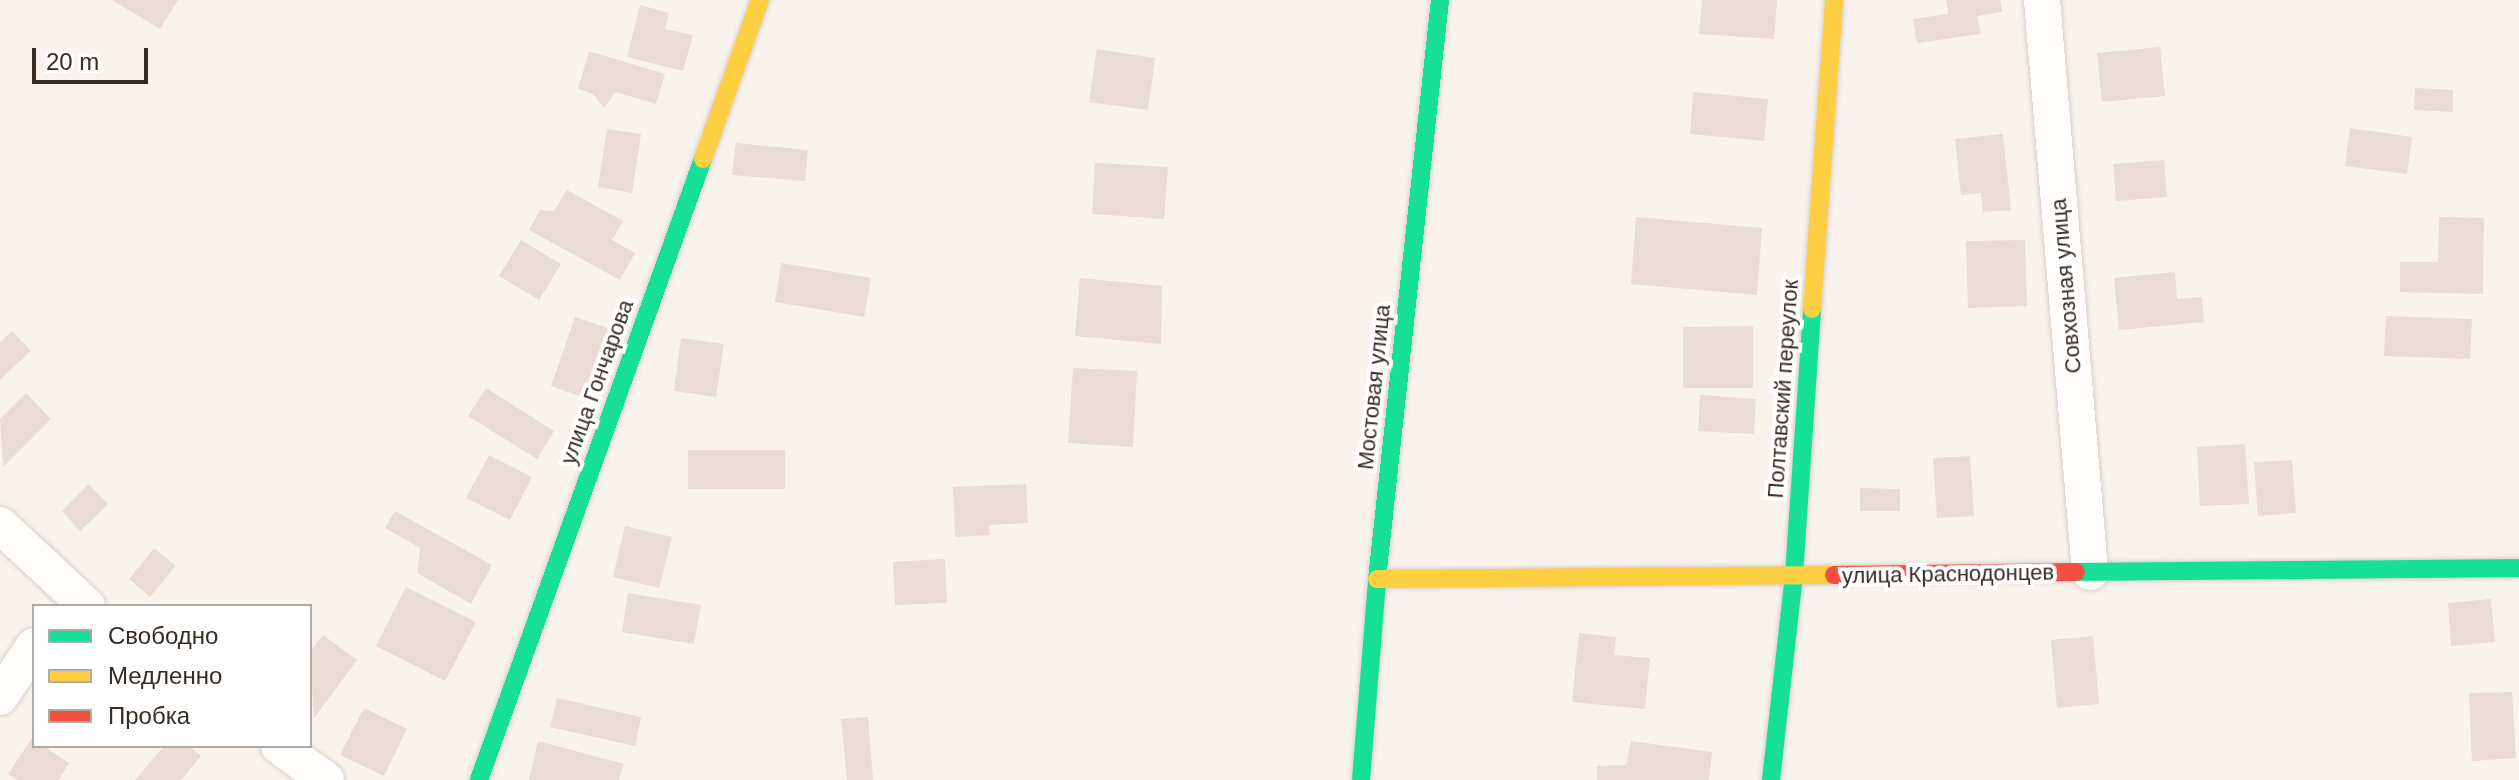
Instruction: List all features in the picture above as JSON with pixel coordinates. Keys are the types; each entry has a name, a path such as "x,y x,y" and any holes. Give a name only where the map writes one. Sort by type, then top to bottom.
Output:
{"street":[{"name":"улица Гончарова","path":"479,780 760,0"},
{"name":"Мостовая улица","path":"1361,780 1377,579 1440,0"},
{"name":"Полтавский переулок","path":"1771,780 1794,575 1834,0"},
{"name":"Совхозная улица","path":"2042,0 2090,572"},
{"path":"0,525 72,601"},
{"name":"улица Краснодонцев","path":"1377,579 2519,568"},
{"path":"0,697 32,649"},
{"path":"282,748 326,780"}],"building":[{"path":"112,0 178,0 160,29"},
{"path":"1702,0 1777,0 1774,39 1699,34"},
{"path":"1946,0 2000,0 2002,12 1977,16 1981,34 1917,43 1913,19 1948,14"},
{"path":"640,5 669,13 665,29 693,35 683,71 627,57"},
{"path":"2160,47 2165,96 2102,102 2097,53"},
{"path":"1097,49 1155,58 1148,110 1089,102"},
{"path":"589,51 665,74 656,104 616,92 604,108 593,94 578,89"},
{"path":"2415,88 2453,90 2453,112 2414,110"},
{"path":"1693,92 1768,99 1764,141 1690,134"},
{"path":"2350,128 2412,137 2407,174 2345,166"},
{"path":"607,129 641,134 632,193 598,187"},
{"path":"2003,134 2011,210 1983,212 1981,193 1961,195 1955,139"},
{"path":"736,143 808,150 805,181 732,175"},
{"path":"2164,160 2167,197 2116,201 2113,164"},
{"path":"1095,163 1168,167 1164,219 1092,214"},
{"path":"567,190 623,221 612,240 635,253 620,280 529,230 540,210 554,211"},
{"path":"1636,217 1762,228 1757,295 1631,284"},
{"path":"2439,217 2484,218 2483,294 2400,292 2400,262 2438,262"},
{"path":"521,240 561,264 539,300 499,276"},
{"path":"2025,240 2027,306 1968,308 1966,241"},
{"path":"781,263 871,278 864,317 775,302"},
{"path":"2175,272 2177,299 2202,297 2204,322 2119,330 2114,278"},
{"path":"1080,278 1162,286 1161,344 1075,336"},
{"path":"2386,316 2472,319 2470,359 2384,356"},
{"path":"575,317 613,330 589,399 551,386"},
{"path":"1753,326 1753,388 1683,388 1683,327"},
{"path":"12,331 31,351 0,380 0,343"},
{"path":"681,338 724,344 716,397 674,391"},
{"path":"1073,368 1137,371 1133,447 1068,443"},
{"path":"486,388 554,431 537,459 468,416"},
{"path":"26,393 51,419 3,467 0,419"},
{"path":"1700,395 1756,399 1754,434 1698,431"},
{"path":"2245,444 2249,504 2200,506 2197,447"},
{"path":"688,450 785,450 785,489 688,489"},
{"path":"489,455 532,477 510,520 466,498"},
{"path":"1970,456 1974,516 1937,518 1933,458"},
{"path":"2292,460 2296,513 2258,516 2254,462"},
{"path":"89,484 108,504 80,531 62,511"},
{"path":"1026,484 1028,523 989,525 990,535 955,537 953,487"},
{"path":"1860,488 1900,489 1900,511 1860,511"},
{"path":"395,511 492,565 471,604 417,573 420,548 385,528"},
{"path":"625,526 672,537 659,588 613,577"},
{"path":"154,548 176,566 150,597 129,579"},
{"path":"945,559 947,603 895,605 893,562"},
{"path":"406,587 476,622 445,681 376,646"},
{"path":"628,593 701,605 694,644 622,632"},
{"path":"2491,599 2495,642 2451,646 2448,603"},
{"path":"1579,633 1616,637 1614,655 1650,658 1645,709 1572,702"},
{"path":"323,635 357,660 314,718 312,685 312,649"},
{"path":"2093,636 2099,704 2057,708 2051,640"},
{"path":"2512,692 2516,758 2472,761 2469,693"},
{"path":"557,698 641,717 635,746 550,727"},
{"path":"364,708 407,729 384,776 340,755"},
{"path":"868,717 873,780 847,780 841,719"},
{"path":"32,738 32,748 46,748 69,763 59,780 17,780 8,774"},
{"path":"538,741 624,764 619,780 529,780"},
{"path":"1631,741 1712,752 1709,780 1597,780 1597,766 1626,765"},
{"path":"162,748 191,748 201,756 181,780 135,780"}],"traffic: fast":[{"path":"1361,780 1377,579 1440,0"},
{"path":"479,780 703,159"},
{"path":"1771,780 1794,575 1812,309"},
{"path":"2076,572 2519,568"}],"traffic: slow":[{"path":"703,159 760,0"},
{"path":"1812,309 1834,0"},
{"path":"1377,579 1834,575"}],"traffic: jam":[{"path":"1834,575 2076,572"}]}
